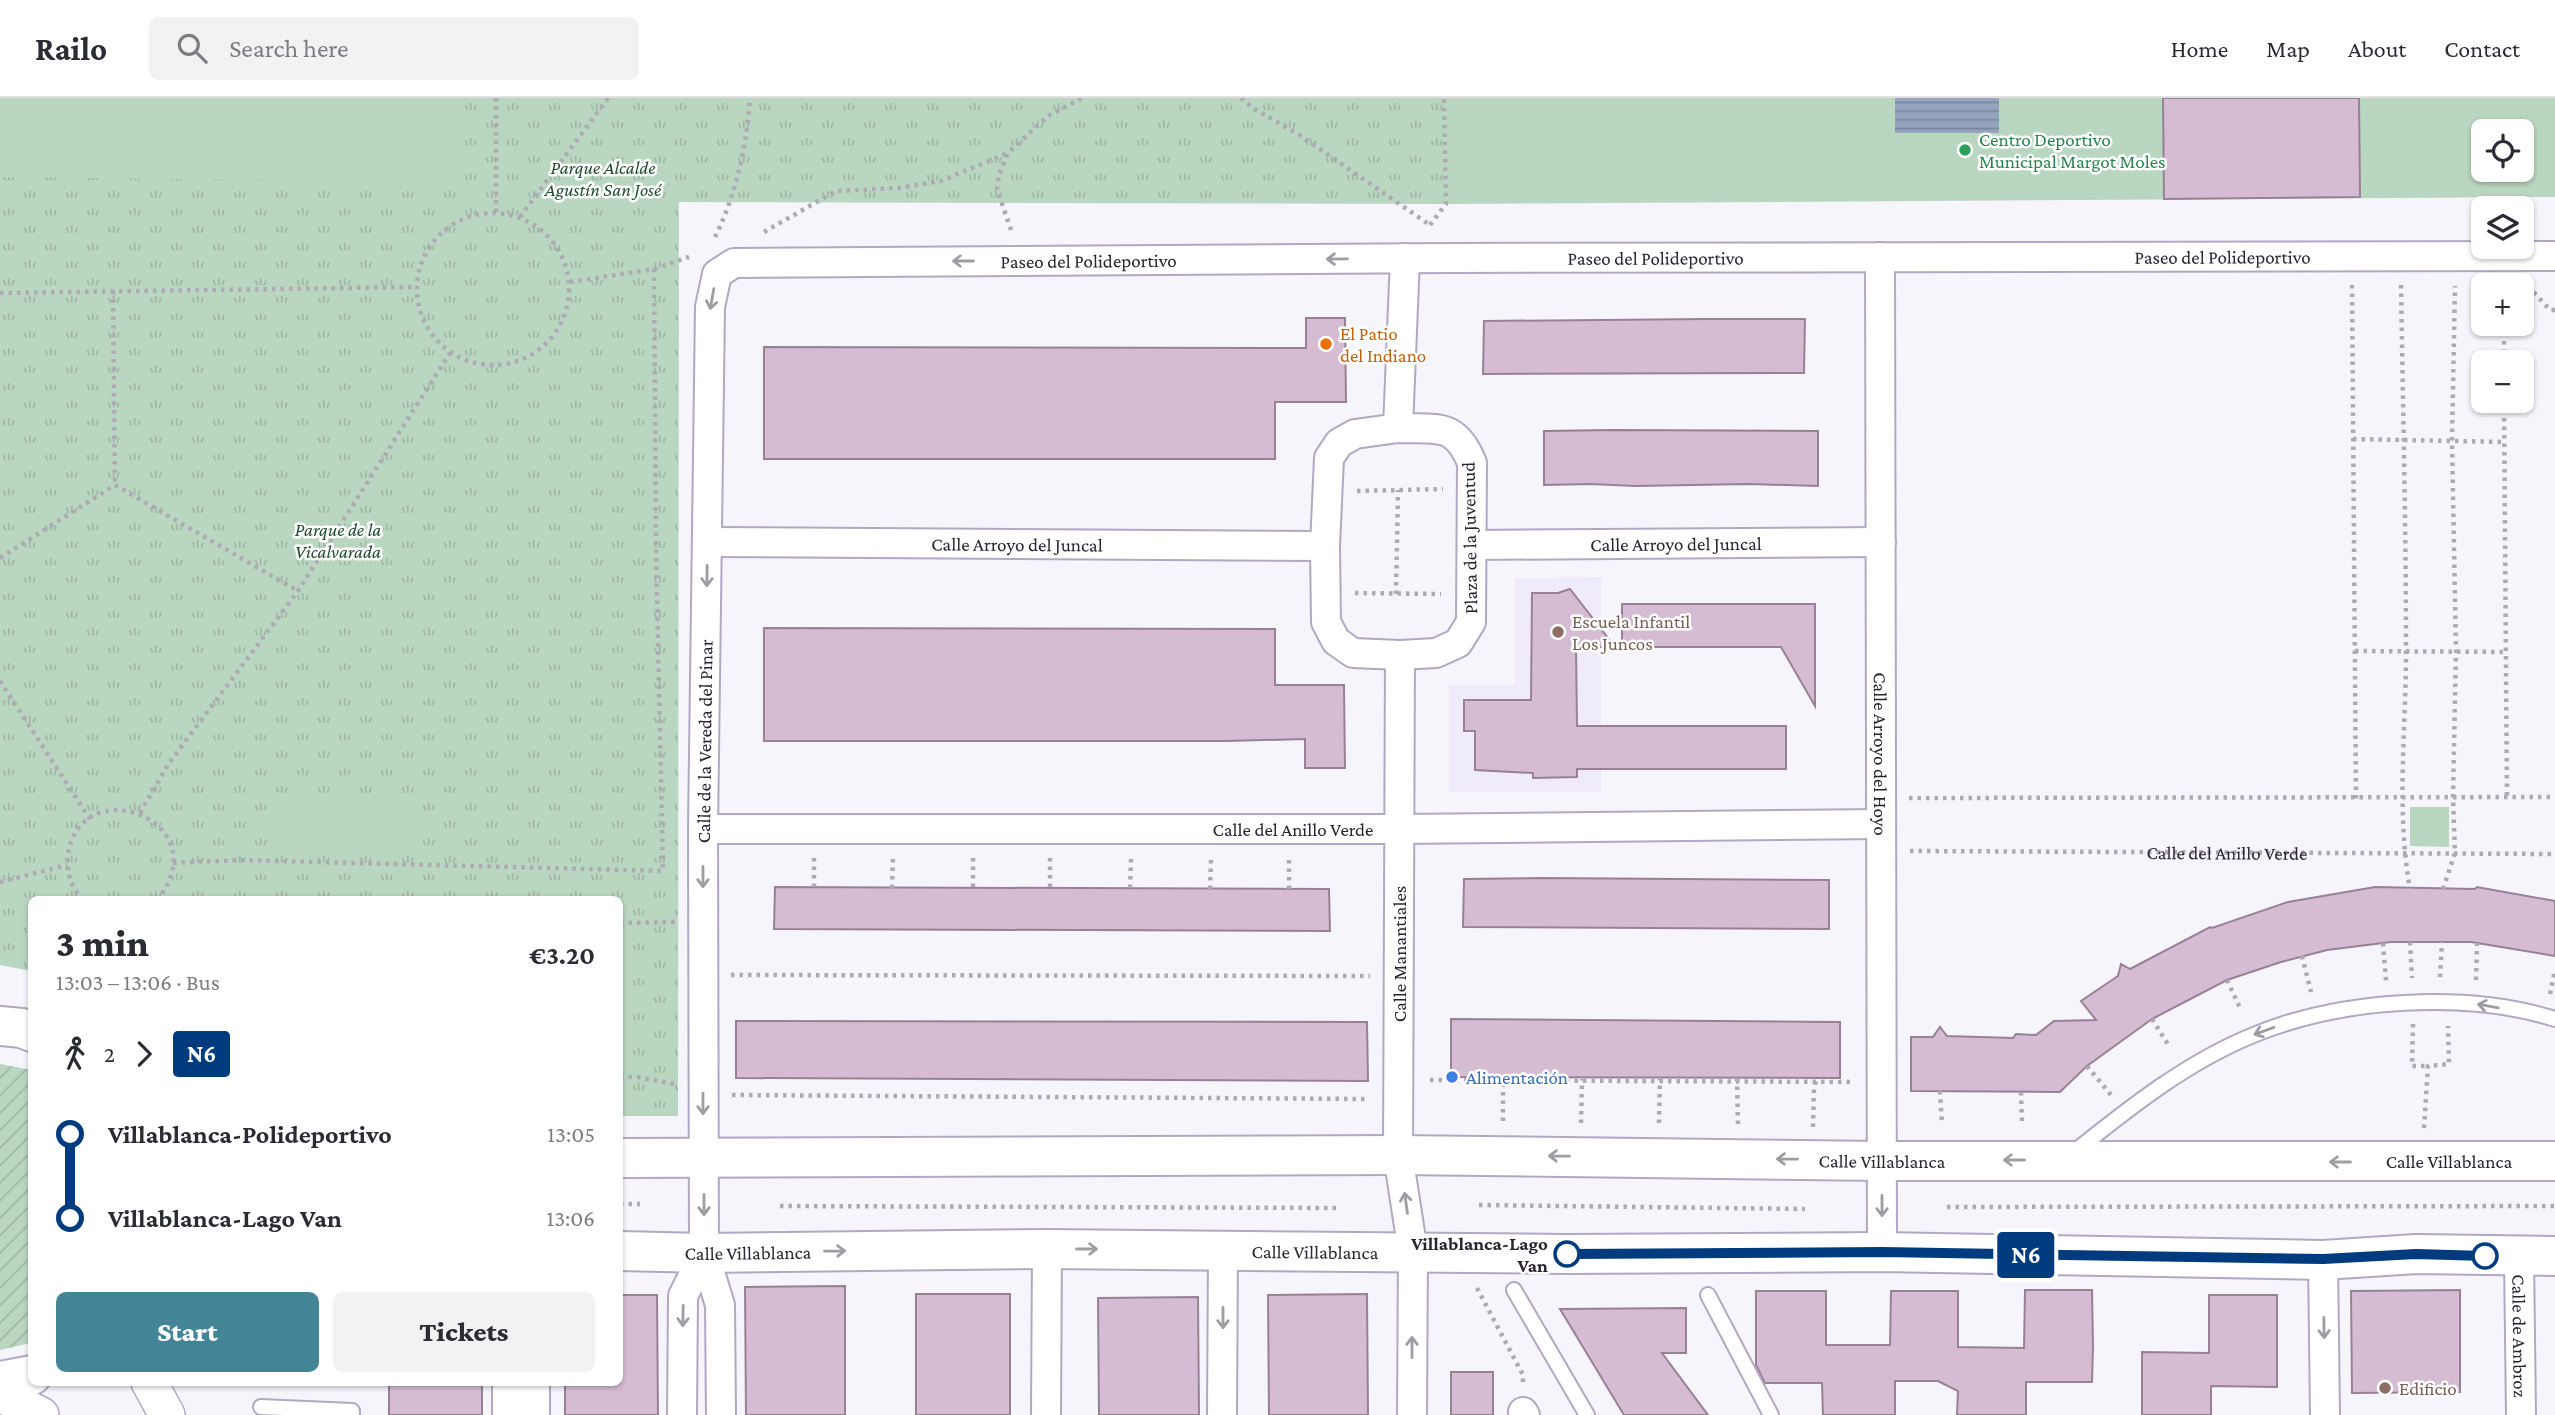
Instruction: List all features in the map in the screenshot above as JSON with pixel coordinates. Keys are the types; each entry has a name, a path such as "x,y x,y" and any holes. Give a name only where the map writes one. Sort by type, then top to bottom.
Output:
{"main road":[{"path":"0,1026 28,1030"},
{"name":"Calle Villablanca","path":"623,1158 1398,1154 1882,1161 2555,1161"},
{"name":"Calle Villablanca","path":"623,1251 704,1253 1046,1249 1567,1254 1882,1252 2323,1259 2416,1254 2537,1256"},
{"path":"0,1381 28,1376"}],"street":[{"name":"Paseo del Polideportivo","path":"757,250 1405,258 2555,256"},
{"name":"Calle de la Vereda del Pinar","path":"704,1253 703,829 710,307 717,274 757,250"},
{"name":"Calle Arroyo del Hoyo","path":"1880,257 1882,1252"},
{"path":"1398,428 1405,258"},
{"name":"Plaza de la Juventud","path":"1398,428 1450,431 1465,445 1472,463 1472,488 1471,622 1458,643 1436,653 1400,655 1353,653 1336,641 1326,622 1325,546 1329,458 1339,443 1355,434 1398,428"},
{"name":"Calle Arroyo del Juncal","path":"707,542 1325,546"},
{"name":"Calle Arroyo del Juncal","path":"1473,545 1881,542"},
{"name":"Calle Manantiales","path":"1400,655 1398,1154 1413,1252 1412,1415"},
{"name":"Calle del Anillo Verde","path":"703,829 1400,829 1881,824"},
{"path":"1046,1249 1046,1415"},
{"path":"1222,1415 1223,1250"},
{"path":"682,1415 683,1296 704,1253"},
{"path":"704,1253 720,1305 721,1415"},
{"name":"Calle de Ambroz","path":"2521,1415 2537,1256"},
{"path":"2323,1259 2325,1415"},
{"path":"151,1386 167,1415"},
{"path":"507,1386 508,1415"},
{"path":"535,1386 535,1415"},
{"path":"0,1394 41,1415"}],"lane":[{"path":"2065,1160 2126,1111 2185,1071 2253,1035 2316,1014 2389,1004 2431,1002 2476,1004 2555,1018"},
{"path":"1514,1290 1587,1415"},
{"path":"1708,1295 1771,1415"},
{"path":"261,1407 352,1410 352,1415"}],"path":[{"path":"496,98 496,212"},
{"path":"520,217 608,98"},
{"path":"715,237 725,218 748,133 750,98"},
{"path":"757,250 774,225 836,191 898,188 941,181 1008,153 1048,116 1082,98"},
{"path":"1241,98 1430,225"},
{"path":"1405,258 1446,204 1444,98"},
{"path":"1008,153 999,175 997,189 1012,232"},
{"path":"496,212 520,217 543,230 562,254 570,282 566,312 552,338 531,356 516,362 490,365 474,363 450,353 429,331 418,305 416,287 421,261 433,241 452,223 469,216 496,212"},
{"path":"570,282 654,269 689,257"},
{"path":"654,269 656,548 663,870"},
{"path":"2443,889 2455,853 2453,797 2456,651 2452,441 2455,283"},
{"path":"2401,284 2406,652 2403,798 2404,854 2410,889"},
{"path":"2351,285 2356,799"},
{"path":"0,293 416,287"},
{"path":"113,290 115,485"},
{"path":"2534,293 2550,310 2555,310"},
{"path":"140,813 169,763 298,591 450,353"},
{"path":"2504,413 2507,797"},
{"path":"2353,439 2505,442"},
{"path":"115,485 298,591"},
{"path":"0,558 115,485"},
{"path":"1328,492 1472,488"},
{"path":"1396,594 1398,490"},
{"path":"1325,593 1472,594"},
{"path":"2355,651 2506,652"},
{"path":"0,681 89,819"},
{"path":"1901,798 2555,797"},
{"path":"80,896 71,881 67,865 69,847 77,831 89,819 105,811 123,809 140,813 155,821 166,834 173,863 168,885 160,896"},
{"path":"813,850 814,887"},
{"path":"892,888 893,850"},
{"path":"973,851 973,888"},
{"path":"1050,851 1050,888"},
{"path":"1130,888 1131,851"},
{"path":"1210,889 1212,851"},
{"path":"1289,851 1289,890"},
{"name":"Calle del Anillo Verde","path":"1899,851 2555,854"},
{"path":"173,863 238,860 677,871"},
{"path":"0,882 67,865"},
{"path":"623,923 678,922"},
{"path":"2410,942 2411,978 2442,978 2442,942"},
{"path":"2383,943 2387,985"},
{"path":"2476,985 2477,943"},
{"path":"2302,956 2311,992"},
{"path":"2549,1000 2555,970"},
{"path":"730,975 1374,976"},
{"path":"2430,977 2432,1020"},
{"path":"2227,980 2241,1010"},
{"path":"2152,1019 2169,1046"},
{"path":"2414,1020 2448,1020 2449,1064 2428,1066 2412,1066 2414,1020"},
{"path":"2087,1066 2126,1111"},
{"path":"2424,1129 2428,1066"},
{"path":"623,1077 677,1084"},
{"path":"1503,1079 1503,1127"},
{"path":"1582,1079 1582,1116"},
{"path":"1430,1080 1854,1082"},
{"path":"1659,1115 1660,1080"},
{"path":"1737,1080 1737,1115"},
{"path":"1813,1114 1816,1080"},
{"path":"1940,1091 1942,1127"},
{"path":"2021,1092 2022,1124"},
{"path":"730,1095 1372,1100"},
{"path":"1804,1217 1805,1196"},
{"path":"1947,1196 1947,1217"},
{"path":"623,1204 640,1204"},
{"path":"1479,1205 1805,1209"},
{"path":"780,1206 1337,1208"},
{"path":"1947,1207 2555,1206"},
{"path":"1469,1252 1478,1292 1523,1375 1524,1413"}],"shaded area":[{"name":"Escuela Infantil Los Juncos","path":"1601,577 1601,792 1449,792 1449,685 1515,685 1515,578"}],"green space":[{"name":"Parque de la Vicalvarada","path":"0,98 1446,98 1446,204 679,202 678,1116 623,1116 623,896 28,896 28,970 0,965"},
{"path":"0,98 459,98 461,182 0,177"},
{"name":"Centro Deportivo Municipal Margot Moles","path":"1446,98 2555,98 2555,197 1446,204"},
{"path":"269,800 417,801 416,853 269,852"},
{"path":"2410,807 2449,807 2449,847 2410,846"},
{"path":"0,1064 28,1069 28,1344 0,1350"}],"water":[{"path":"1895,98 1999,98 1999,133 1895,133"}],"building":[{"path":"2163,98 2359,98 2360,197 2164,199"},
{"path":"1306,318 1345,318 1346,402 1275,402 1275,459 764,459 764,347 1306,348"},
{"path":"1805,319 1804,373 1483,374 1484,321"},
{"path":"1544,431 1818,431 1818,486 1544,485"},
{"path":"1570,589 1615,647 1576,647 1577,726 1786,726 1786,769 1577,769 1577,777 1533,778 1533,773 1475,770 1475,731 1464,731 1464,700 1531,700 1532,593 1558,593"},
{"path":"1622,604 1815,604 1815,706 1781,647 1622,647"},
{"path":"764,628 1275,629 1275,685 1344,685 1345,768 1305,768 1305,739 764,741"},
{"path":"1464,879 1829,880 1829,929 1463,927"},
{"path":"775,887 1329,889 1330,931 774,929"},
{"path":"2375,887 2477,887 2555,901 2555,956 2471,942 2391,942 2327,950 2227,980 2152,1019 2087,1066 2060,1092 1911,1091 1911,1037 1933,1037 1940,1027 1947,1036 2013,1038 2016,1034 2036,1035 2054,1021 2096,1020 2081,1001 2118,976 2121,964 2130,969 2210,927 2288,902"},
{"path":"1451,1019 1840,1022 1840,1078 1451,1077"},
{"path":"736,1021 1367,1022 1368,1081 736,1078"},
{"path":"845,1286 845,1415 746,1415 745,1287"},
{"path":"2025,1290 2092,1290 2093,1346 2092,1382 2026,1382 2026,1415 1957,1415 1958,1391 1938,1381 1895,1381 1895,1415 1823,1415 1822,1383 1765,1383 1756,1365 1756,1291 1826,1291 1826,1345 1890,1345 1891,1291 1958,1291 1958,1347 2024,1348"},
{"path":"2460,1290 2460,1392 2352,1393 2351,1291"},
{"path":"916,1294 1010,1294 1010,1415 916,1415"},
{"path":"1367,1294 1368,1415 1269,1415 1268,1295"},
{"path":"623,1295 657,1295 658,1415 565,1415 565,1386 623,1386"},
{"path":"2209,1295 2277,1295 2277,1387 2211,1386 2211,1415 2142,1415 2142,1352 2209,1353"},
{"path":"1198,1297 1199,1415 1099,1415 1098,1298"},
{"path":"1686,1308 1686,1353 1662,1353 1708,1415 1624,1415 1560,1309"},
{"path":"1451,1372 1493,1372 1493,1415 1451,1415"},
{"path":"389,1386 482,1386 482,1415 389,1415"}],"bus line":[{"name":"N6","path":"1567,1254 1882,1252 2323,1259 2416,1254 2485,1256"}],"place":[{"name":"Centro Deportivo Municipal Margot Moles","path":"1965,150"},
{"name":"El Patio del Indiano","path":"1326,344"},
{"name":"Escuela Infantil Los Juncos","path":"1558,632"},
{"name":"Alimentación","path":"1452,1077"},
{"name":"Villablanca-Lago Van","path":"1567,1254"},
{"name":"Edificio","path":"2385,1388"}],"park label":[{"name":"Parque Alcalde Agustín San José","path":"603,178"}]}
